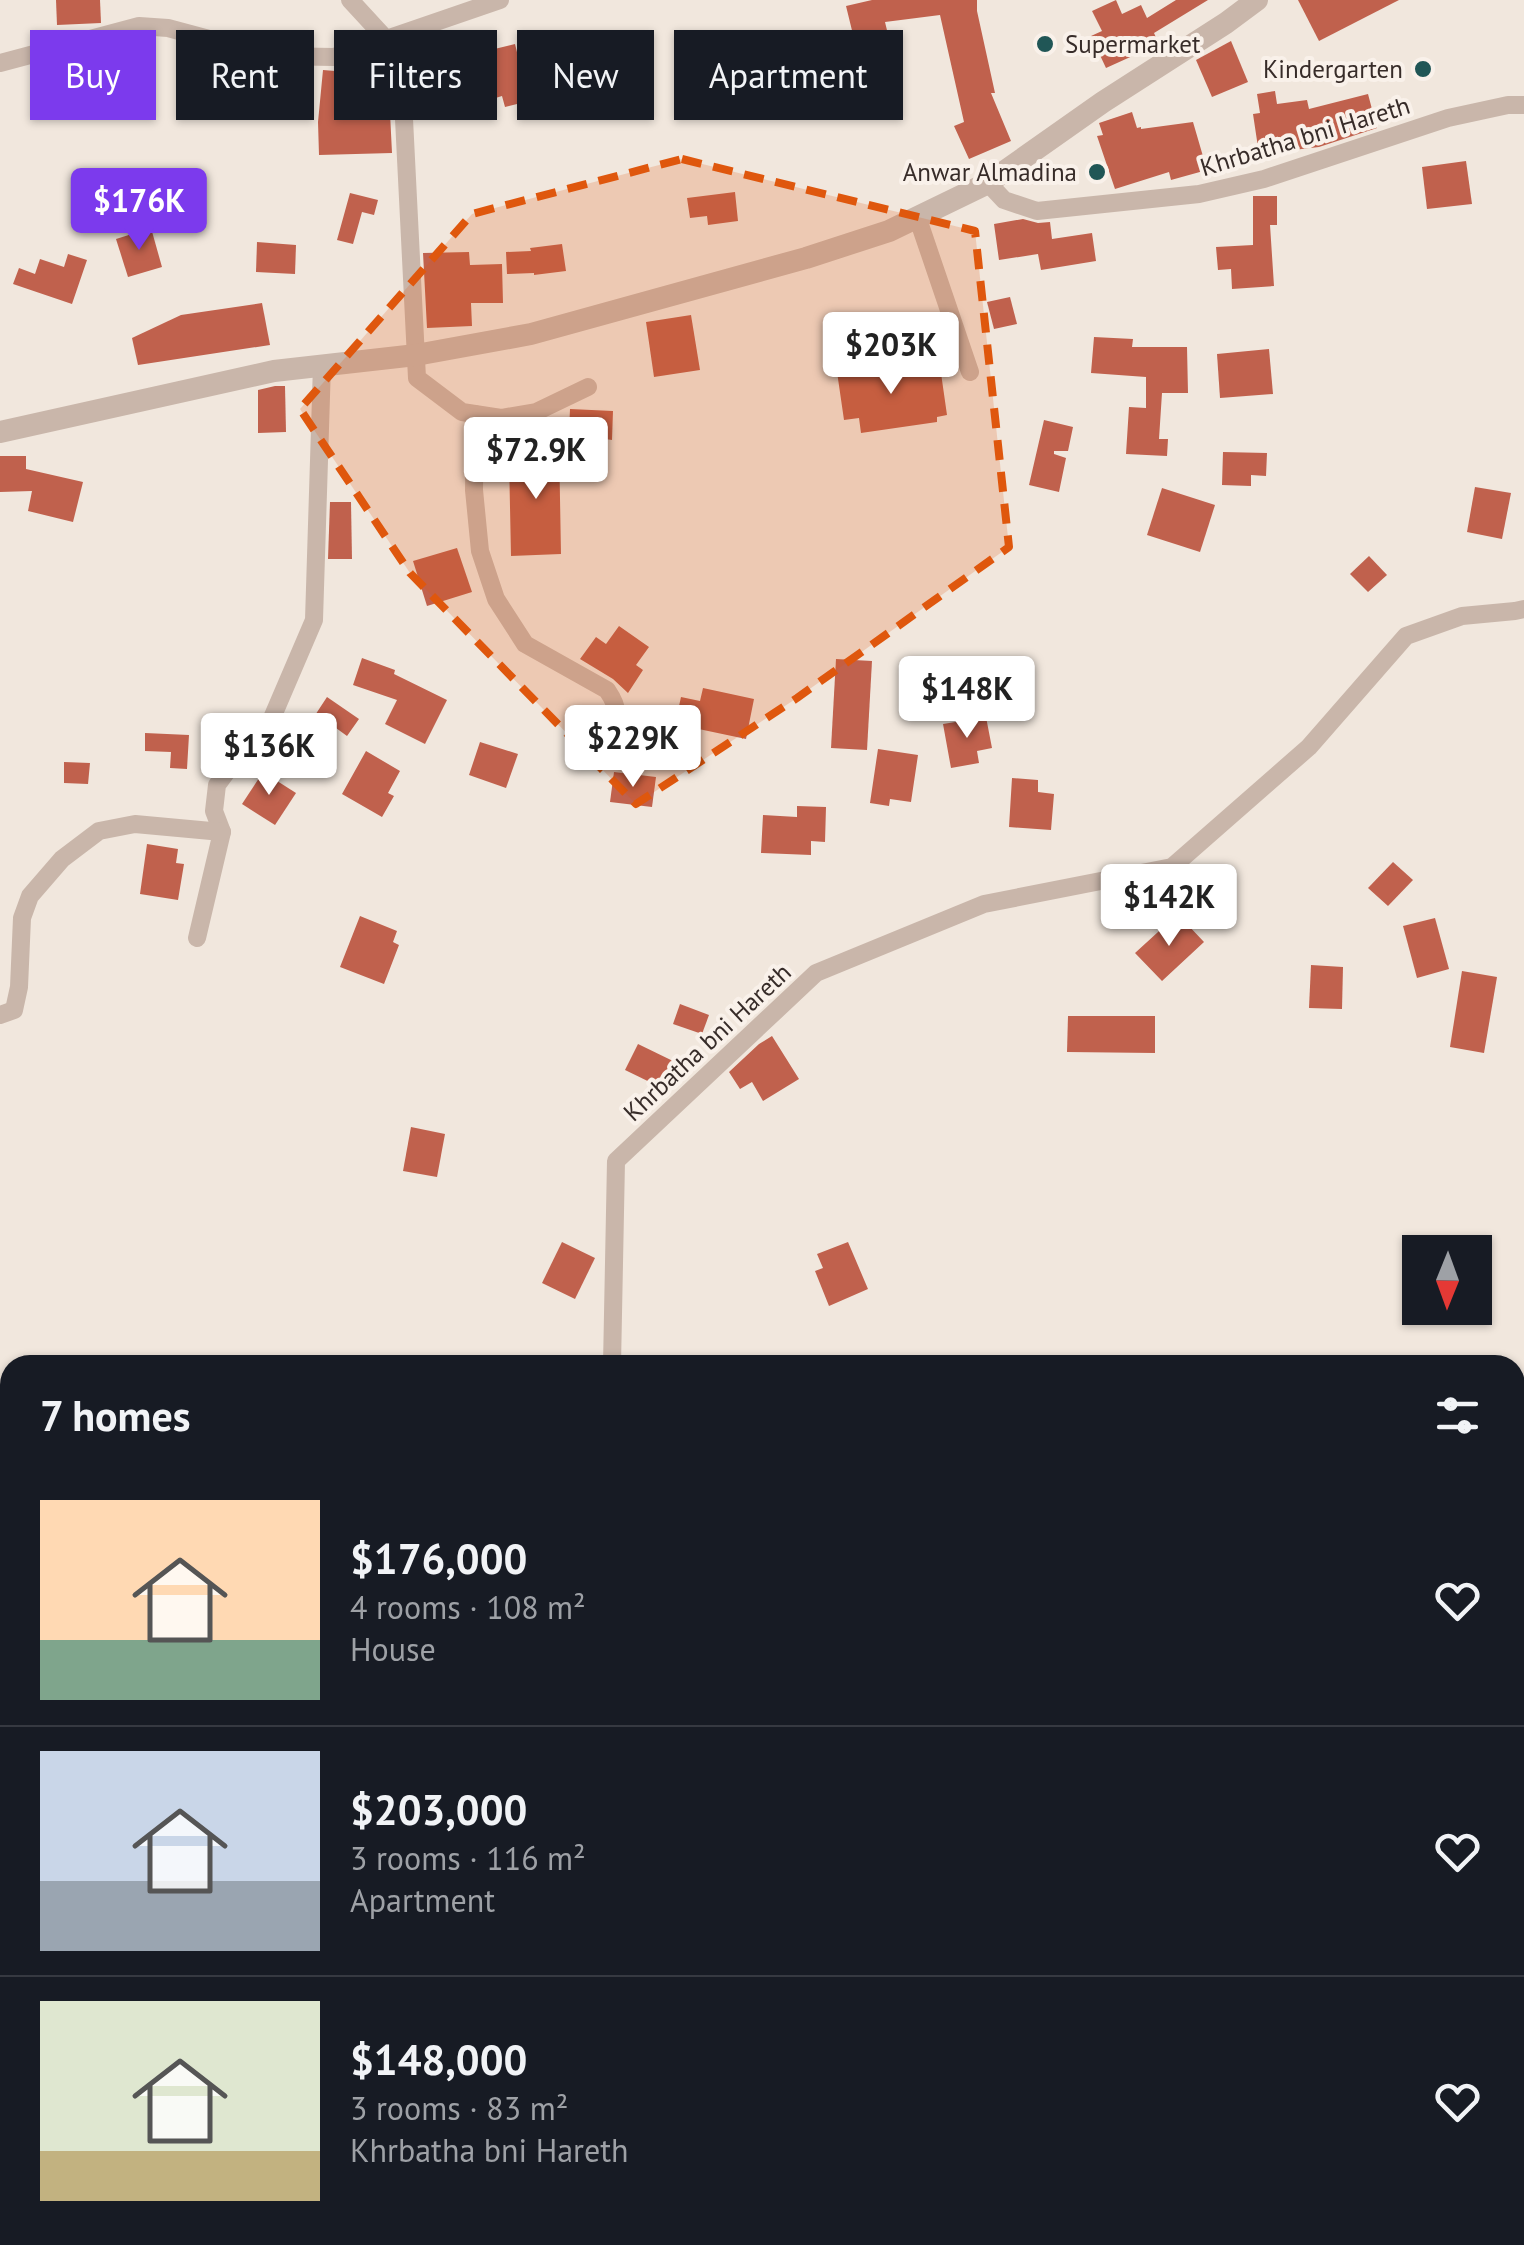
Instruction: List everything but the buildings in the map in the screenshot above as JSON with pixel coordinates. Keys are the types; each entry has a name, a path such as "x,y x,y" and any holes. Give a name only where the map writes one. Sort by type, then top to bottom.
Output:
{"street":[{"path":"350,0 377,30"},
{"path":"414,30 500,0"},
{"path":"0,432 274,371 416,355 531,334 889,232 988,182 1258,0"},
{"path":"0,63 140,26 168,28 272,56 334,57"},
{"name":"Khrbatha bni Hareth","path":"988,182 1004,200 1037,211 1199,194 1264,179 1448,118 1524,105"},
{"path":"404,120 417,378 462,412 501,418 536,412 588,387"},
{"path":"918,219 970,372"},
{"path":"197,938 222,832 214,812 218,785 234,762 263,740 314,620 322,366"},
{"path":"475,414 474,490 480,551 496,599 525,644 608,690 616,703 618,719 606,740"},
{"name":"Khrbatha bni Hareth","path":"612,1355 616,1161 816,973 984,904 1172,867 1309,747 1406,636 1462,616 1524,609"},
{"path":"0,1015 14,1010 22,918 30,896 62,859 100,831 135,824 222,832"}],"highlighted area":[{"path":"682,159 975,231 1009,547 797,698 636,804 410,573 300,409 472,214"}],"place":[{"name":"Supermarket","path":"1045,44"},
{"name":"Kindergarten","path":"1423,69"},
{"name":"Anwar Almadina","path":"1097,172"}]}
